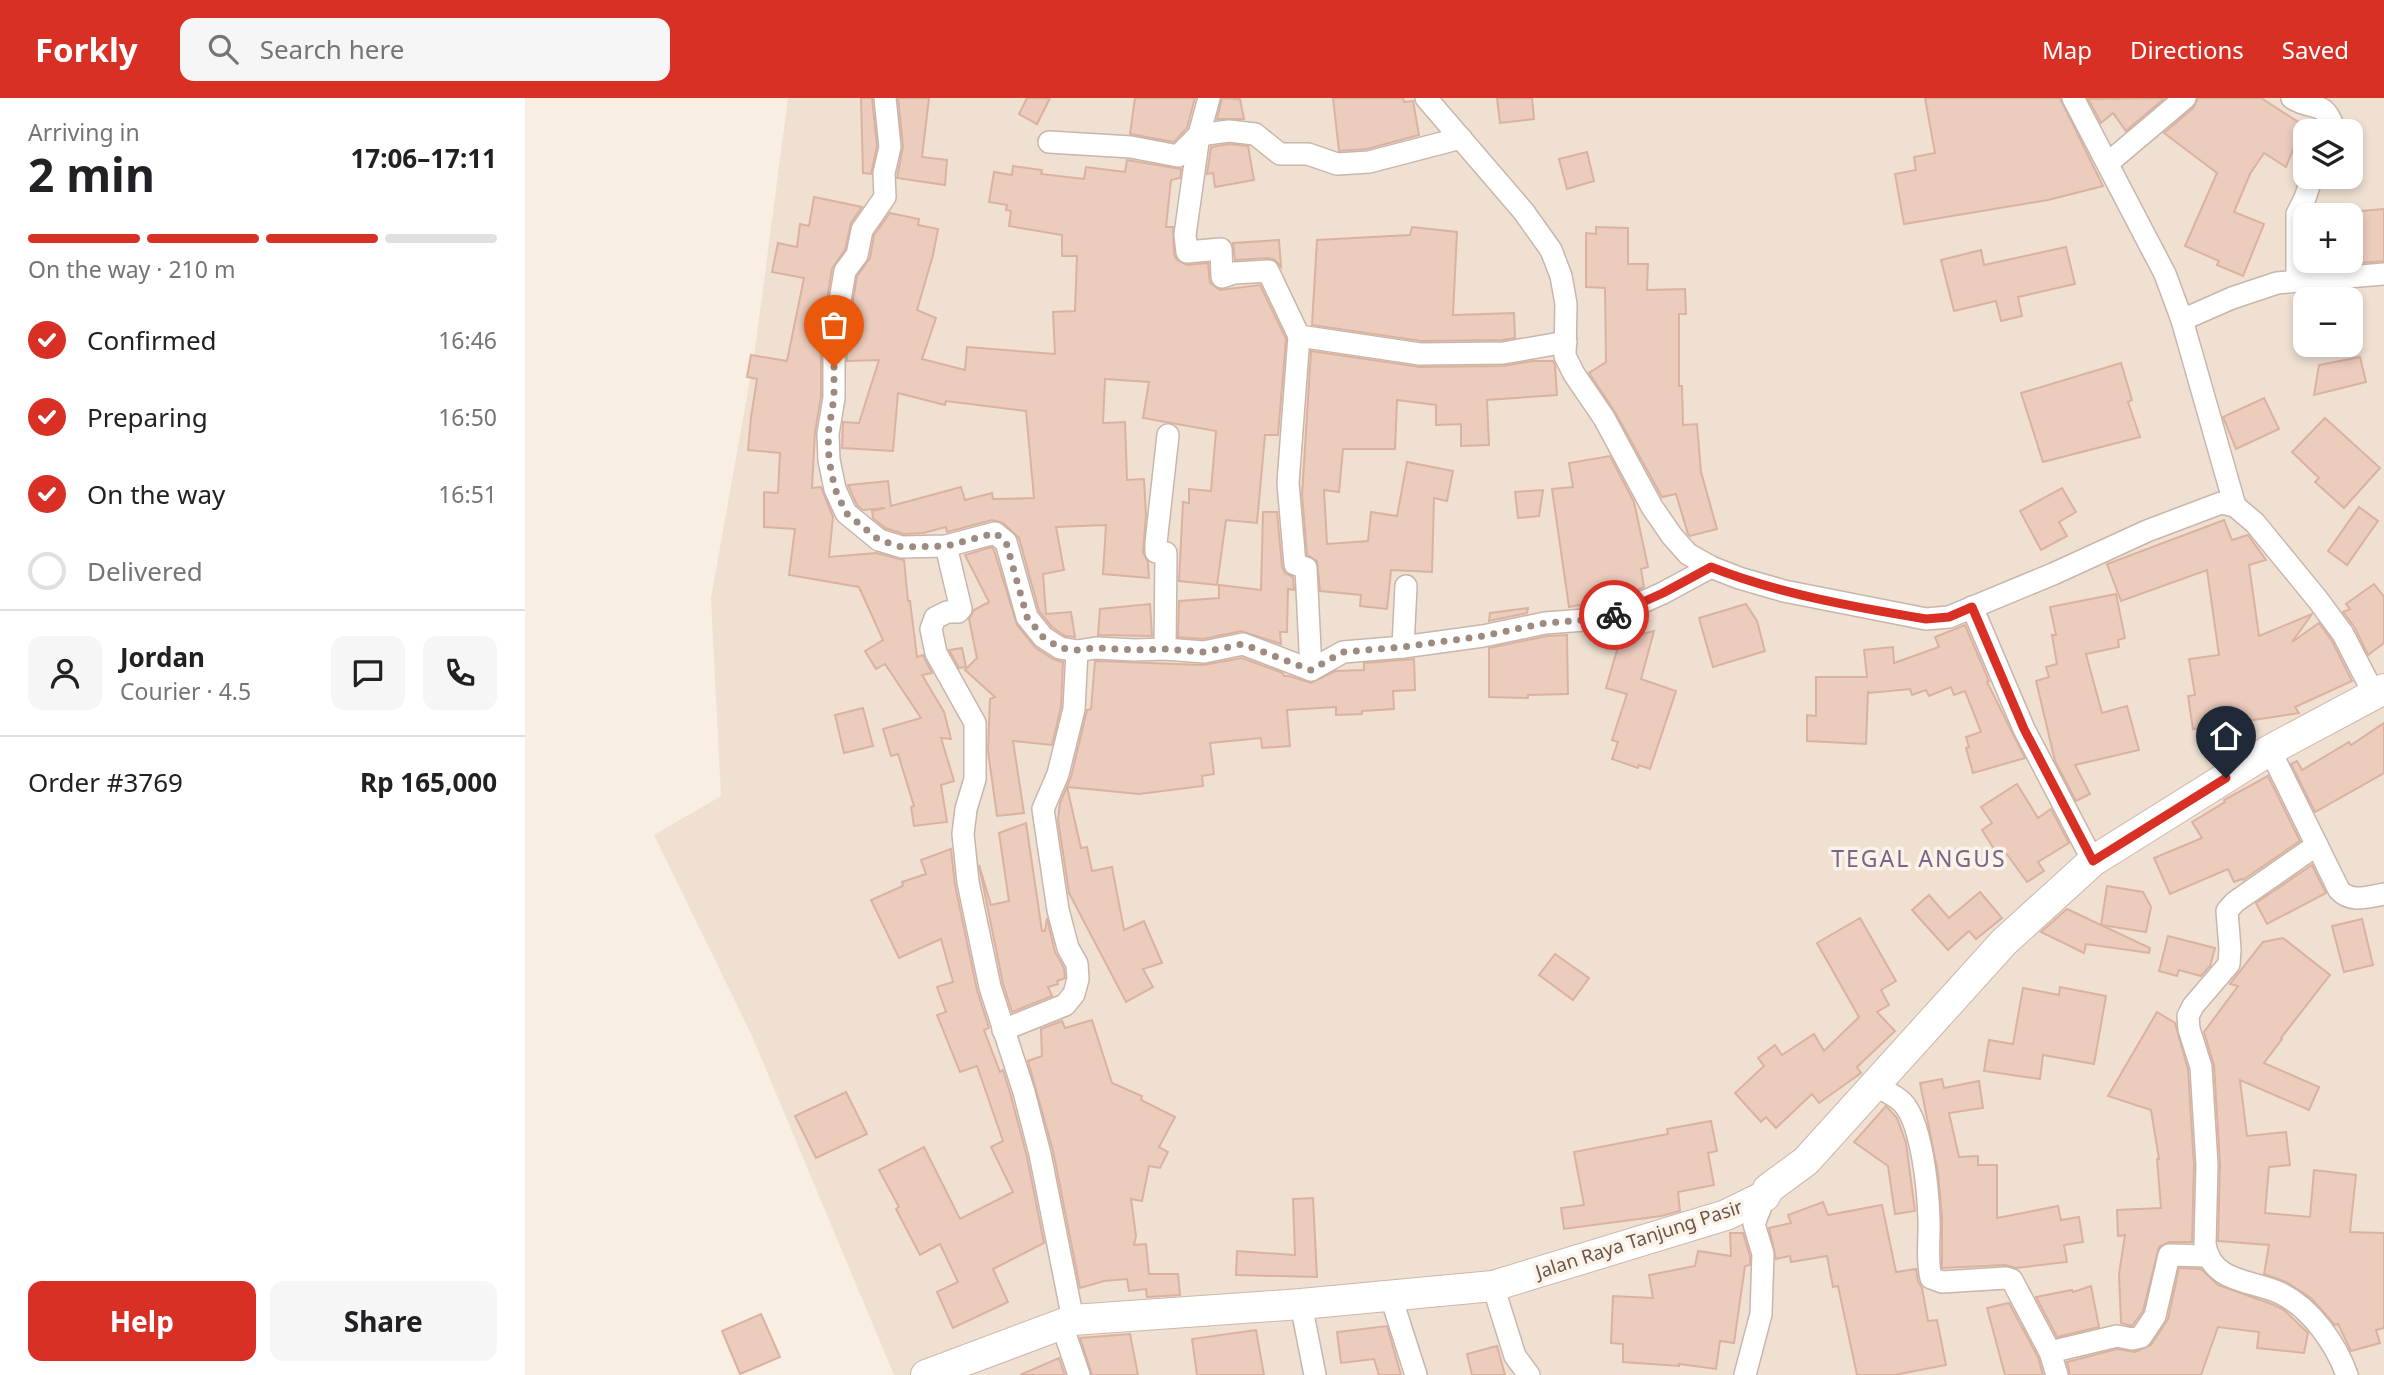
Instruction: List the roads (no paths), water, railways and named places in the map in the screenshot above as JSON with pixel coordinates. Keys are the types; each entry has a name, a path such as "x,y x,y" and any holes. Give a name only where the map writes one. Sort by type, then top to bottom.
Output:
{"street":[{"path":"885,98 890,148 884,173 885,197 862,230 857,256 845,271 834,336 834,398 828,434 829,460 835,489 846,513 879,540 902,547 946,546 995,533 1006,542 1027,617 1043,637 1060,648 1204,652 1243,644 1311,670"},
{"path":"1209,98 1199,135 1185,235 1187,252 1221,249 1222,277 1234,273 1268,271 1299,336 1288,482 1295,564 1306,568 1311,670"},
{"path":"1426,98 1524,212 1551,250 1561,276 1566,304 1565,356 1604,418 1652,507 1688,554 1739,578 1784,591 1926,619 1949,617 2221,503 2235,506 2255,523 2343,634 2379,691"},
{"path":"2073,98 2165,274 2182,320 2235,506"},
{"path":"2108,163 2185,98"},
{"path":"2293,98 2303,105 2322,107 2331,119"},
{"path":"1049,142 1131,147 1178,156 1199,135 1229,131 1255,134 1280,154 1308,155 1337,164 1369,162 1461,138"},
{"path":"2298,280 2297,214 2308,189"},
{"path":"2182,320 2232,298 2277,283 2384,274"},
{"path":"1299,336 1420,354 1503,353 1566,342"},
{"path":"1165,649 1167,560 1166,553 1156,552 1156,543 1168,435"},
{"path":"946,546 961,609 935,618 931,629 936,653 975,723 975,779 966,809 963,834 968,882 990,987 1024,1092 1040,1154 1067,1323 1079,1375"},
{"path":"1311,670 1343,652 1403,647 1483,636 1545,623 1614,615 1711,567"},
{"path":"1403,647 1406,586"},
{"path":"1972,607 2024,729 2093,861"},
{"path":"1003,1030 1065,1005 1074,994 1078,979 1077,964 1068,948 1058,910 1044,809 1058,774 1074,709 1077,650"},
{"name":"Jalan Raya Tanjung Pasir","path":"926,1375 1067,1323 1493,1286 1726,1215 1765,1196 1768,1189 1806,1161 2004,942 2093,861 2270,750 2379,691"},
{"path":"2270,750 2318,845 2327,869 2346,898 2384,894"},
{"path":"2318,845 2235,902 2227,911 2229,964 2193,1006 2188,1016 2189,1030 2201,1067 2207,1165 2207,1256 2211,1264 2240,1282 2281,1294 2310,1315 2340,1357 2347,1375"},
{"path":"1874,1085 1903,1102 1915,1128 1921,1149 1929,1218 1928,1265 1931,1278 1942,1282 2006,1278 2012,1280 2050,1352 2057,1375"},
{"path":"1745,1375 1761,1314 1763,1254 1754,1224 1765,1196"},
{"path":"2050,1352 2117,1336 2132,1339 2141,1336 2155,1316 2169,1255 2207,1256"},
{"path":"1493,1286 1515,1356 1529,1375"},
{"path":"1390,1294 1416,1375"},
{"path":"1301,1304 1315,1375"}],"district":[{"name":"TEGAL ANGUS","path":"1919,858"}]}
